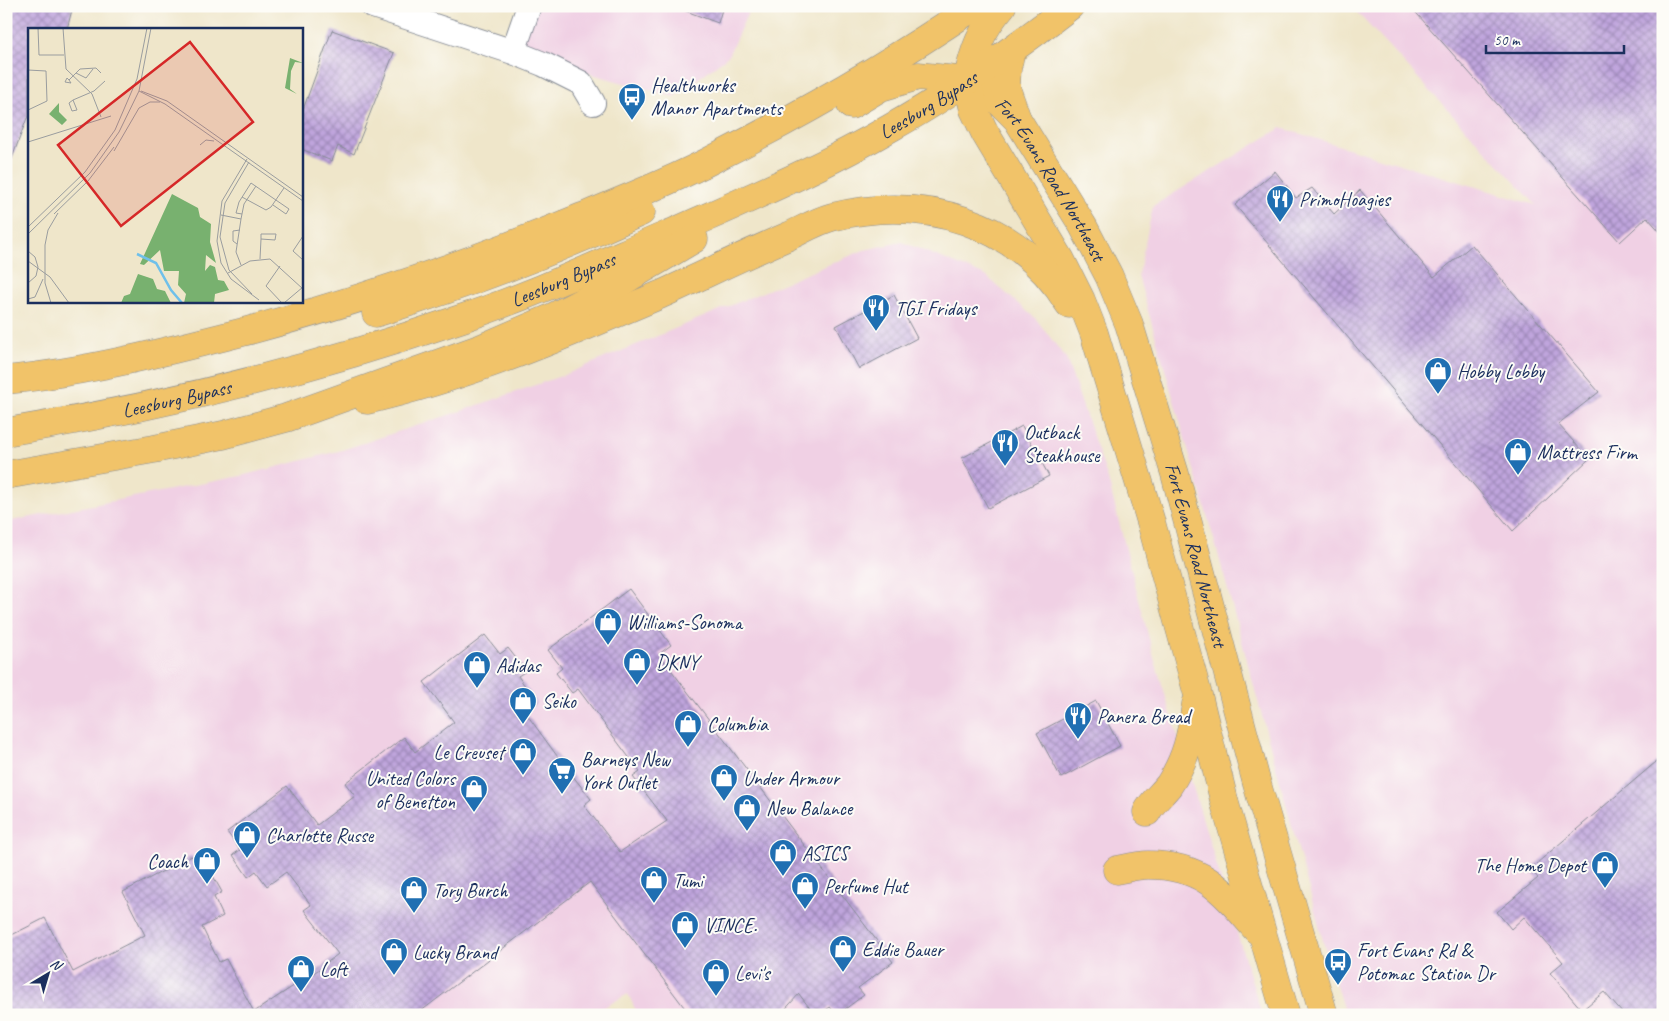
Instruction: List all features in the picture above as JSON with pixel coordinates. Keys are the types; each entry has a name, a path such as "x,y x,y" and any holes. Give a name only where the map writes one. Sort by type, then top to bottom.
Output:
{"main road":[{"path":"48,376 170,350 301,316 380,293 545,232 719,157 798,114 925,39 975,6"},
{"path":"6,380 203,358 259,347 352,321 444,292 594,234 702,184 806,130 881,87 918,76 968,81 972,56 981,35 988,22 1002,6"},
{"name":"Leesburg Bypass","path":"6,432 157,403 287,371 392,342 466,317 562,280 805,173 892,128 968,81 1070,6"},
{"path":"1011,50 1006,88 1017,119"},
{"name":"Fort Evans Road Northeast","path":"968,81 996,98 1017,119 1083,226 1109,276 1129,324 1175,474 1257,784 1324,1015"},
{"name":"Fort Evans Road Northeast","path":"968,81 974,110 985,133 1044,230 1081,300 1094,333 1151,522 1198,695 1224,804 1286,1015"},
{"path":"286,418 479,350 551,318 623,281 805,173"},
{"path":"6,475 223,435 286,418 391,394 491,363 663,293 746,254 830,218 894,208 929,212 957,218 988,230 1012,243 1035,262 1054,282 1074,311 1112,393"},
{"path":"1147,812 1168,786 1183,762 1192,732 1198,695"},
{"path":"1117,870 1146,865 1172,867 1191,872 1208,880 1226,896 1262,935"}],"street":[{"path":"373,6 513,52 543,64 581,83 593,103"},
{"path":"513,52 529,6"}],"shaded area":[{"path":"529,6 751,6 728,56 674,97 513,52"},
{"path":"1351,6 1663,6 1663,1015 1345,1015 1325,948 1217,550 1138,276 1153,206 1281,128 1536,205"},
{"path":"902,242 986,276 1036,319 1066,358 1108,479 1154,658 1262,1015 638,1015 628,994 590,1015 6,1015 6,522 241,476 339,451 564,375 864,250"}],"building":[{"path":"6,6 73,6 67,28 28,28 28,118 8,169 6,168"},
{"path":"678,6 723,6 718,23 678,8"},
{"path":"1410,6 1663,6 1663,235 1647,217 1620,242"},
{"path":"332,30 394,53 354,154 338,146 332,161 302,149 302,112"},
{"path":"1275,171 1296,198 1312,188 1334,214 1360,190 1434,277 1472,245 1599,392 1558,424 1589,459 1513,531 1235,205"},
{"name":"TGI Fridays","path":"894,295 917,338 859,369 836,326"},
{"name":"Outback Steakhouse","path":"1022,426 1049,476 988,508 962,458"},
{"path":"629,589 671,645 659,654 893,962 858,988 864,995 837,1015 830,1007 819,1015 815,1015 799,994 780,1015 690,1015 590,882 416,1015 6,1015 6,938 45,918 73,972 145,935 123,892 192,856 201,873 209,869 222,892 214,897 223,916 202,927 219,962 226,959 254,1012 324,966 338,954 304,910 311,905 286,872 267,886 256,871 248,877 233,855 240,850 227,832 287,786 317,825 355,796 345,783 404,737 415,752 454,722 424,682 485,635 500,654 508,648 526,671 518,676 537,703 525,712 591,799 584,805 620,852 667,821 633,777 640,772 578,689 572,693 556,673 562,668 548,650"},
{"name":"Panera Bread","path":"1096,701 1120,746 1061,778 1037,733"},
{"name":"The Home Depot","path":"1663,756 1663,1015 1624,1015 1604,992 1582,1010 1550,973 1563,962 1524,917 1511,929 1497,912 1538,878 1530,869"}],"place":[{"name":"Healthworks Manor Apartments","path":"632,121"},
{"name":"PrimoHoagies","path":"1280,223"},
{"name":"TGI Fridays","path":"876,332"},
{"name":"Hobby Lobby","path":"1438,395"},
{"name":"Outback Steakhouse","path":"1005,467"},
{"name":"Mattress Firm","path":"1518,476"},
{"name":"Williams-Sonoma","path":"608,646"},
{"name":"DKNY","path":"637,686"},
{"name":"Adidas","path":"477,689"},
{"name":"Seiko","path":"523,725"},
{"name":"Panera Bread","path":"1078,740"},
{"name":"Columbia","path":"688,748"},
{"name":"Le Creuset","path":"523,776"},
{"name":"Barneys New York Outlet","path":"562,795"},
{"name":"Under Armour","path":"724,802"},
{"name":"United Colors of Benetton","path":"474,813"},
{"name":"New Balance","path":"747,832"},
{"name":"Charlotte Russe","path":"247,859"},
{"name":"ASICS","path":"783,877"},
{"name":"Coach","path":"207,885"},
{"name":"The Home Depot","path":"1605,889"},
{"name":"Tumi","path":"654,904"},
{"name":"Perfume Hut","path":"805,910"},
{"name":"Tory Burch","path":"414,914"},
{"name":"VINCE.","path":"685,949"},
{"name":"Eddie Bauer","path":"843,973"},
{"name":"Lucky Brand","path":"394,976"},
{"name":"Fort Evans Rd & Potomac Station Dr","path":"1338,986"},
{"name":"Loft","path":"301,993"},
{"name":"Levi's","path":"716,997"}]}
